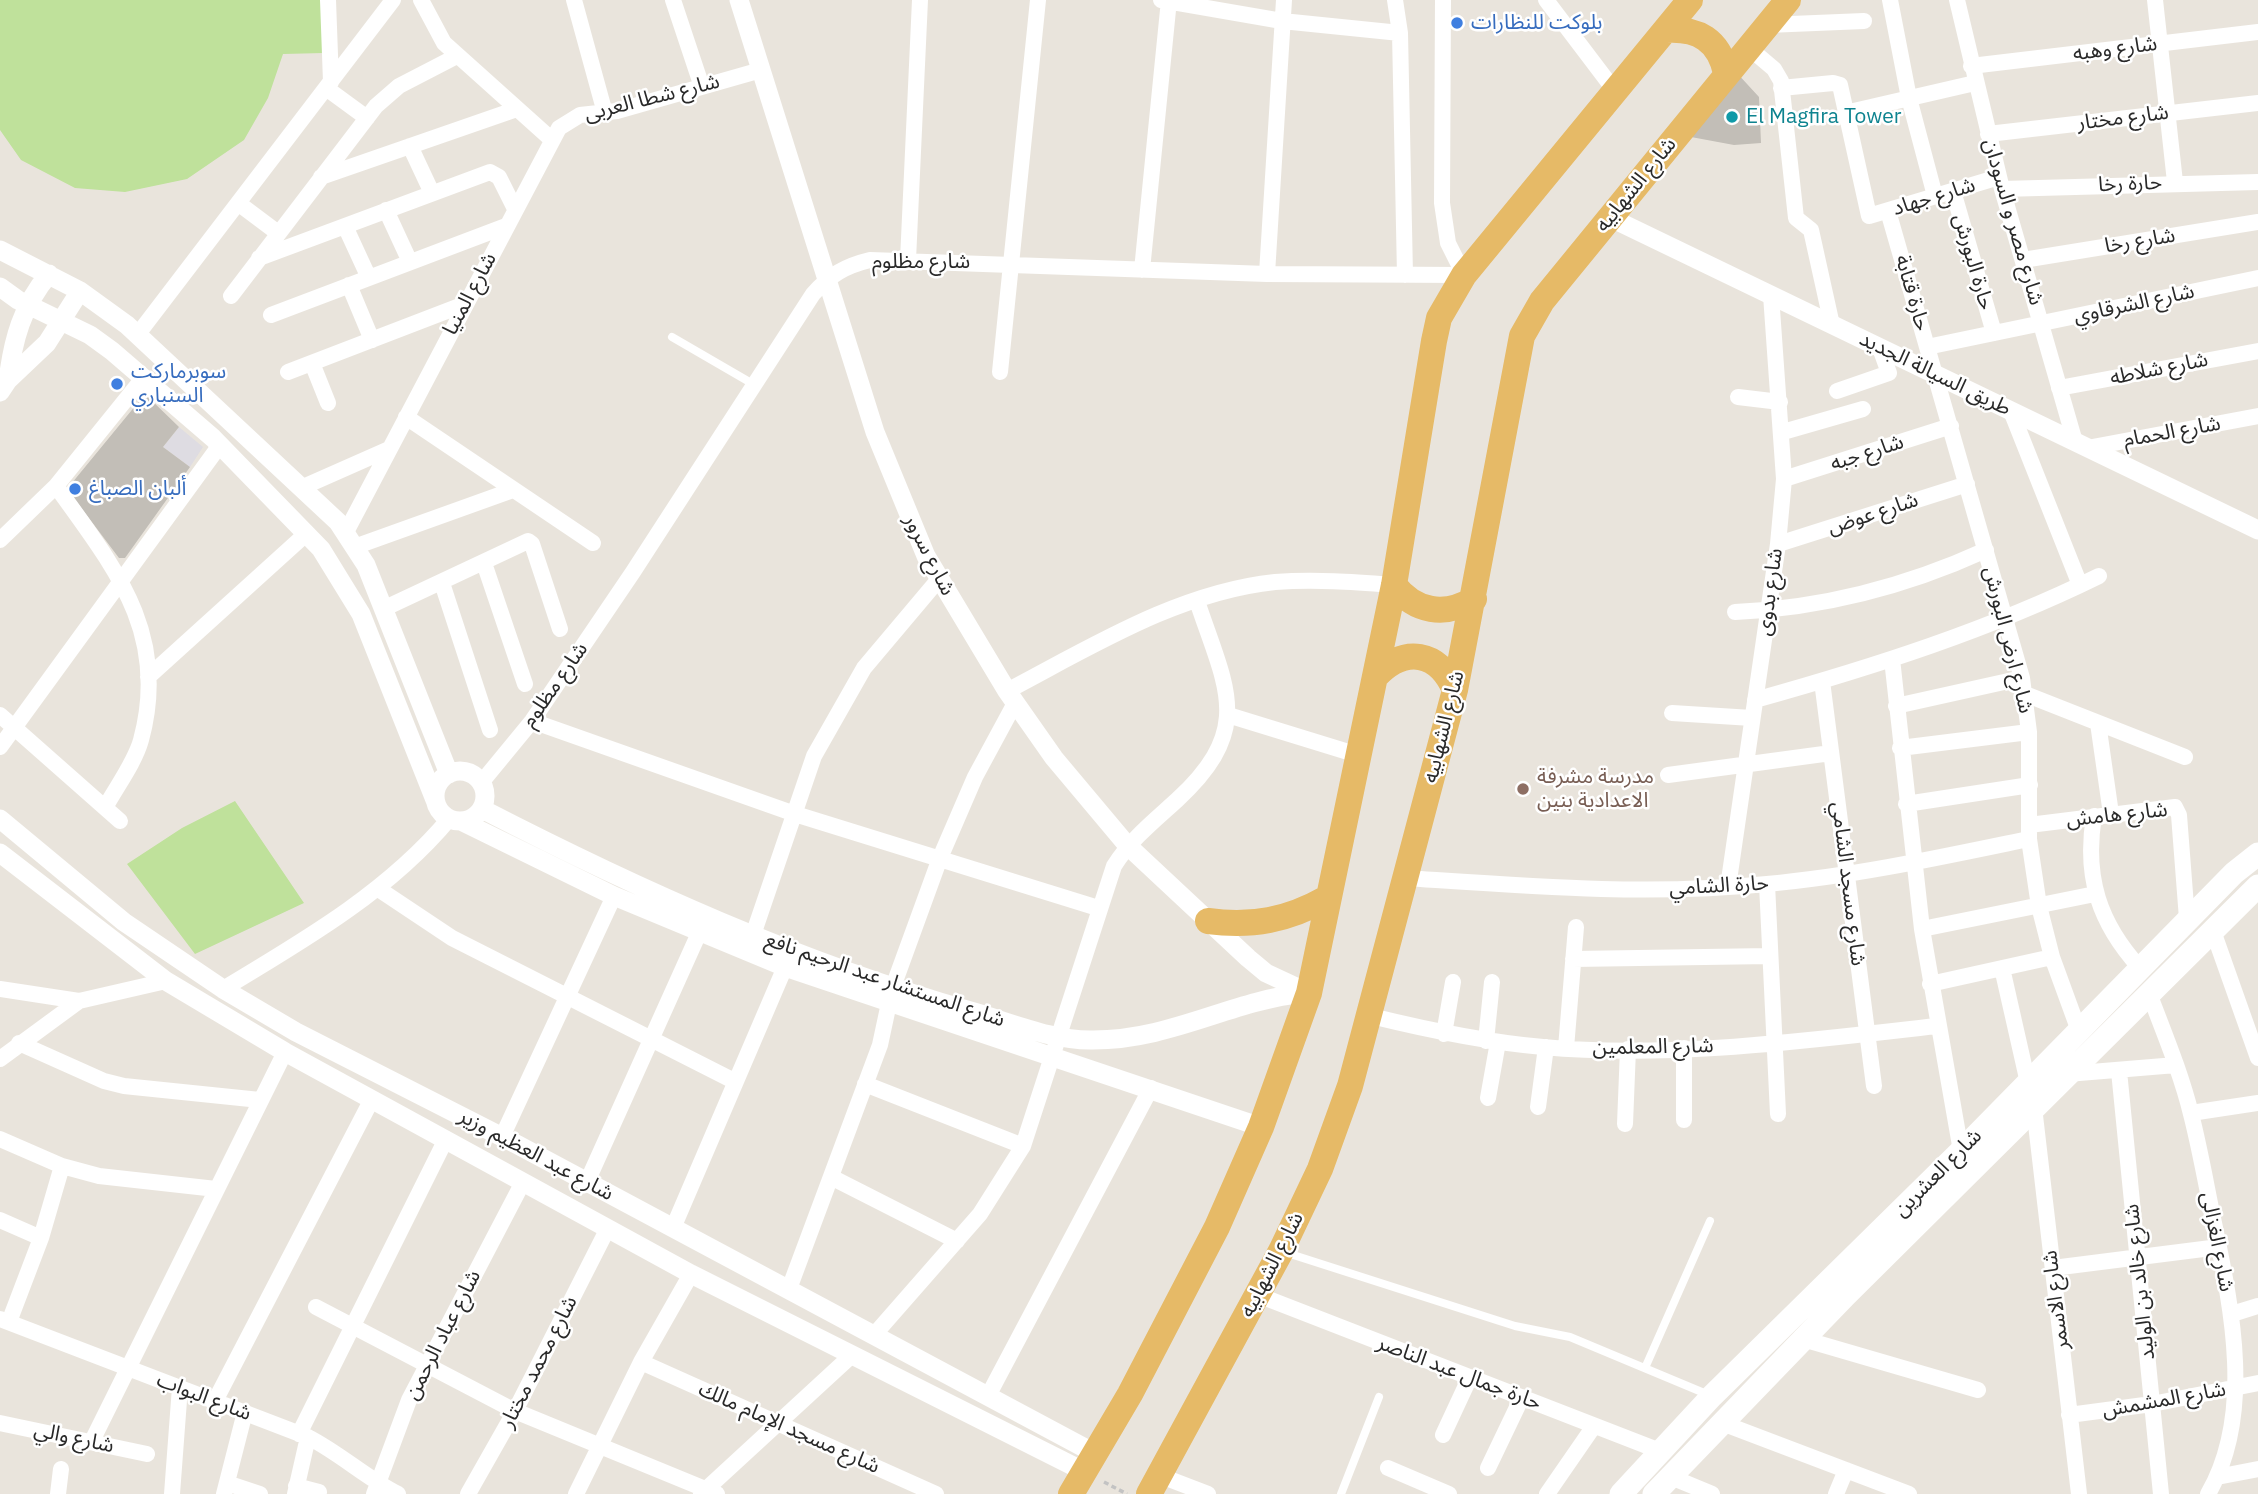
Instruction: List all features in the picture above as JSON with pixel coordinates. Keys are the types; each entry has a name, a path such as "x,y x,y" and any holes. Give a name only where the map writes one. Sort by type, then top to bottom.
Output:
{"highway":[{"path":"1071,1494 1217,1227 1261,1127 1309,993 1394,585 1439,318 1464,275 1690,0"},
{"name":"شارع الشهابيه","path":"1155,1485 1281,1251 1320,1169 1371,1016 1455,690 1522,336 1542,301 1787,0"},
{"path":"1666,30 1695,32 1707,38 1717,47 1726,72"},
{"path":"1394,585 1409,601 1430,610 1453,609 1474,599"},
{"path":"1376,676 1388,664 1403,657 1420,657 1436,663 1448,674 1455,690"},
{"path":"1208,921 1245,924 1282,919 1327,898"}],"main road":[{"name":"شارع العشرين","path":"1654,1494 1803,1339 2067,1074 2113,1013 2140,968 2258,854"},
{"name":"شارع العشرين","path":"1620,1494 1712,1396 2079,1031 2150,993 2258,886"}],"street":[{"path":"328,0 328,85 367,118"},
{"path":"138,334 393,0"},
{"path":"421,0 432,24 457,56 551,139"},
{"path":"574,0 605,113"},
{"path":"673,0 702,87"},
{"name":"شارع سرور","path":"739,0 875,432 914,532 939,579 1011,697 1054,758 1127,845 1266,973 1309,993"},
{"path":"908,261 920,0"},
{"path":"1000,372 1038,0"},
{"path":"1142,270 1166,0 1282,21 1400,33"},
{"path":"1266,274 1284,0"},
{"path":"1395,0 1400,33 1405,275"},
{"path":"1443,0 1442,203 1448,243 1464,275"},
{"path":"1546,0 1615,91"},
{"path":"1890,0 1909,98 1935,196"},
{"name":"شارع مصر و السودان","path":"1957,0 2001,183 2059,388 2081,445"},
{"path":"2155,0 2175,182"},
{"path":"1767,25 1864,21"},
{"name":"شارع وهبه","path":"1971,66 2258,32"},
{"path":"1748,47 1774,69 1781,88 1796,218 1811,230 1832,325"},
{"path":"231,296 367,118 399,86 457,56"},
{"name":"شارع شطا العربى","path":"551,139 568,120 592,112 605,113 761,70"},
{"path":"1781,88 1837,83 1845,113 1976,83"},
{"name":"شارع مختار","path":"1988,134 2258,103"},
{"path":"321,177 517,109"},
{"name":"شارع جهاد","path":"1845,113 1869,216 1953,191 2001,183"},
{"name":"شارع المنيا","path":"351,539 389,449 551,139"},
{"path":"410,146 432,193"},
{"path":"259,258 489,172 499,177 514,209"},
{"name":"حارة رخا","path":"2001,183 2258,182"},
{"name":"حارة البورش","path":"1953,191 1994,333"},
{"path":"238,203 278,233"},
{"path":"386,210 410,262"},
{"name":"حارة قتابة","path":"1888,211 1936,374"},
{"name":"طريق السيالة الجديد","path":"1611,218 2258,530"},
{"name":"شارع رخا","path":"2023,261 2258,222"},
{"path":"345,226 369,278"},
{"path":"271,315 506,226"},
{"path":"0,250 80,291 138,334 323,506 351,539 383,609 449,774"},
{"name":"شارع مظلوم","path":"481,783 532,721 633,572 813,294 828,278 847,266 870,260 1266,274 1464,275"},
{"path":"4,386 6,353 27,305 49,274"},
{"name":"شارع الشرقاوي","path":"1927,347 2258,278"},
{"path":"349,285 372,340"},
{"path":"0,287 27,305 90,335 144,377 219,445 324,553 361,614 437,808 456,820"},
{"path":"4,386 38,353 63,321 80,291"},
{"name":"شارع بدوى","path":"1728,887 1778,544 1784,479 1783,432 1771,295"},
{"path":"288,372 465,304"},
{"path":"1837,391 1889,373 1880,348"},
{"name":"شارع شلاطه","path":"2059,388 2258,351"},
{"path":"312,363 328,403"},
{"name":"شارع ارض البورش","path":"1936,374 2024,686 2031,785 2029,832 2039,906 2052,957 2079,1031"},
{"path":"0,540 56,486 144,377"},
{"path":"1738,397 1780,402"},
{"path":"1783,432 1863,409"},
{"path":"2011,411 2080,585"},
{"name":"شارع الحمام","path":"2081,445 2258,416"},
{"path":"406,417 593,543"},
{"name":"شارع جبه","path":"1784,479 1951,426"},
{"path":"0,747 219,445"},
{"path":"303,487 389,449"},
{"name":"شارع عوض","path":"1778,544 1967,484"},
{"path":"56,486 122,582 140,625 148,677 146,711 140,743 106,806"},
{"path":"324,553 333,541 351,539 513,489"},
{"path":"148,677 317,521 323,506"},
{"path":"383,609 530,542 560,629"},
{"path":"1735,612 1820,605 1884,590 1938,572 1986,550"},
{"path":"484,563 525,684"},
{"path":"1755,700 1892,659 2006,619 2099,576"},
{"path":"753,935 814,756 864,668 939,579"},
{"path":"789,1289 880,1045 891,995 940,858 1011,697 1134,625 1197,601 1273,582 1326,580 1394,585"},
{"path":"442,583 490,730"},
{"path":"874,1335 980,1214 1023,1146 1054,1057 1098,908 1114,866 1127,845 1200,779 1223,742 1228,715 1227,689 1197,601"},
{"path":"1892,659 1922,929 1961,1151"},
{"name":"شارع مسجد الشامي","path":"1822,681 1874,1086"},
{"path":"1896,706 2024,686 2098,723 2185,757"},
{"path":"1672,713 1752,718"},
{"path":"0,715 120,821"},
{"path":"1228,715 1357,755"},
{"path":"532,721 795,814 1098,908"},
{"path":"2098,723 2112,814"},
{"path":"1900,748 2029,732"},
{"path":"1668,775 1831,753"},
{"path":"223,989 298,944 377,888 456,820 476,816 482,809 485,792 481,783 467,772 449,774 438,785 435,800"},
{"path":"1906,804 2031,785"},
{"name":"شارع هامش","path":"2029,832 2094,816 2168,806 2179,810 2188,919"},
{"name":"شارع المستشار عبد الرحيم نافع","path":"482,809 579,859 891,995 1054,1057 1261,1127"},
{"path":"2094,816 2090,868 2095,894 2105,921 2120,946 2140,968"},
{"name":"شارع عبد العظيم وزير","path":"0,819 124,922 223,989 296,1032 510,1141 988,1396 1090,1463"},
{"name":"شارع المستشار عبد الرحيم نافع","path":"456,820 614,896 785,967 1059,1037 1091,1041 1129,1039 1198,1023 1256,1001 1309,993"},
{"name":"حارة الشامي","path":"1405,878 1583,890 1728,887 1846,874 1914,863 2029,832"},
{"name":"شارع عبد العظيم وزير","path":"0,853 158,975 285,1052 691,1273 852,1355 1090,1463"},
{"path":"1767,884 1779,1114"},
{"path":"377,888 452,938 734,1081"},
{"path":"1922,929 2095,894"},
{"path":"504,1171 516,1157 510,1141 614,896"},
{"path":"1566,1048 1576,927"},
{"path":"2213,931 2258,1058"},
{"path":"587,1182 699,933"},
{"path":"0,1073 9,1051 79,1001 158,975 167,953"},
{"path":"1573,959 1770,956"},
{"path":"1930,984 2052,957"},
{"path":"673,1228 785,967"},
{"path":"2002,968 2028,1083"},
{"path":"189,995 193,983 204,977"},
{"path":"1444,1034 1453,982"},
{"path":"1488,1097 1492,982"},
{"path":"0,989 79,1001"},
{"name":"شارع الغزالى","path":"2150,993 2191,1113 2232,1314 2233,1388 2229,1442 2208,1494"},
{"name":"شارع المعلمين","path":"1371,1016 1444,1034 1492,1042 1566,1048 1684,1048 1937,1026"},
{"path":"1538,1107 1546,1047"},
{"path":"1684,1048 1684,1119"},
{"path":"1625,1124 1628,1049"},
{"path":"9,1051 124,1086 260,1100"},
{"path":"92,1441 285,1052"},
{"path":"2067,1074 2176,1065"},
{"name":"شارع خالد بن الوليد","path":"2119,1071 2161,1494"},
{"path":"865,1084 1023,1146"},
{"path":"988,1396 1151,1088"},
{"path":"215,1401 372,1099"},
{"path":"2191,1113 2258,1103"},
{"name":"شارع الاسمر","path":"2034,1107 2079,1494"},
{"path":"0,1139 62,1166 135,1182 216,1189"},
{"path":"319,1492 295,1490 303,1435 352,1326 446,1139"},
{"path":"5,1321 41,1238 62,1166"},
{"path":"543,1193 551,1176 561,1168"},
{"path":"831,1177 957,1241"},
{"name":"شارع عباد الرحمن","path":"375,1488 426,1366 523,1182"},
{"path":"0,1220 41,1238"},
{"name":"شارع محمد مختار","path":"468,1494 515,1411 608,1228"},
{"path":"2053,1268 2219,1247"},
{"path":"576,1494 641,1362 691,1273"},
{"name":"حارة جمال عبد الناصر","path":"1258,1295 1660,1451"},
{"path":"2232,1314 2258,1306"},
{"path":"316,1307 515,1411 708,1492 778,1422 852,1355"},
{"name":"شارع البواب","path":"5,1321 303,1435 343,1455 375,1488 398,1494"},
{"path":"1803,1339 1978,1390"},
{"name":"شارع مسجد الإمام مالك","path":"641,1362 936,1494"},
{"path":"1443,1435 1470,1377"},
{"name":"شارع المشمش","path":"2069,1415 2152,1404 2258,1383"},
{"path":"172,1494 180,1387"},
{"path":"1488,1468 1522,1397"},
{"path":"245,1412 225,1489 260,1494"},
{"name":"شارع والي","path":"0,1423 147,1454"},
{"path":"1722,1423 1909,1494"},
{"path":"1546,1494 1594,1426"},
{"path":"1388,1468 1448,1494"},
{"path":"58,1494 61,1469"},
{"path":"2217,1477 2258,1469"},
{"path":"1836,1494 1846,1470"},
{"path":"1671,1477 1712,1494"},
{"path":"1155,1485 1208,1494"}],"lane":[{"path":"672,337 753,384"},
{"path":"1645,1368 1710,1222"},
{"path":"1281,1251 1515,1326 1570,1337 1712,1396"},
{"path":"1340,1494 1380,1397"}],"shaded area":[{"path":"179,427 203,447 190,467 163,447"}],"green space":[{"path":"0,0 322,0 324,53 283,54 268,98 244,140 187,179 125,192 75,188 21,160 0,130"},
{"path":"235,801 304,903 195,954 127,864 182,828"}],"building":[{"name":"El Magfira Tower","path":"1736,72 1759,97 1761,143 1734,145 1691,137"},
{"path":"145,394 179,427 163,447 190,467 125,558 119,558 67,489"}],"place":[{"name":"بلوكت للنظارات","path":"1457,23"},
{"name":"El Magfira Tower","path":"1732,117"},
{"name":"سوبرماركت السنباري","path":"117,384"},
{"name":"ألبان الصباغ","path":"75,489"},
{"name":"مدرسة مشرفة الاعدادية بنين","path":"1523,789"}]}
